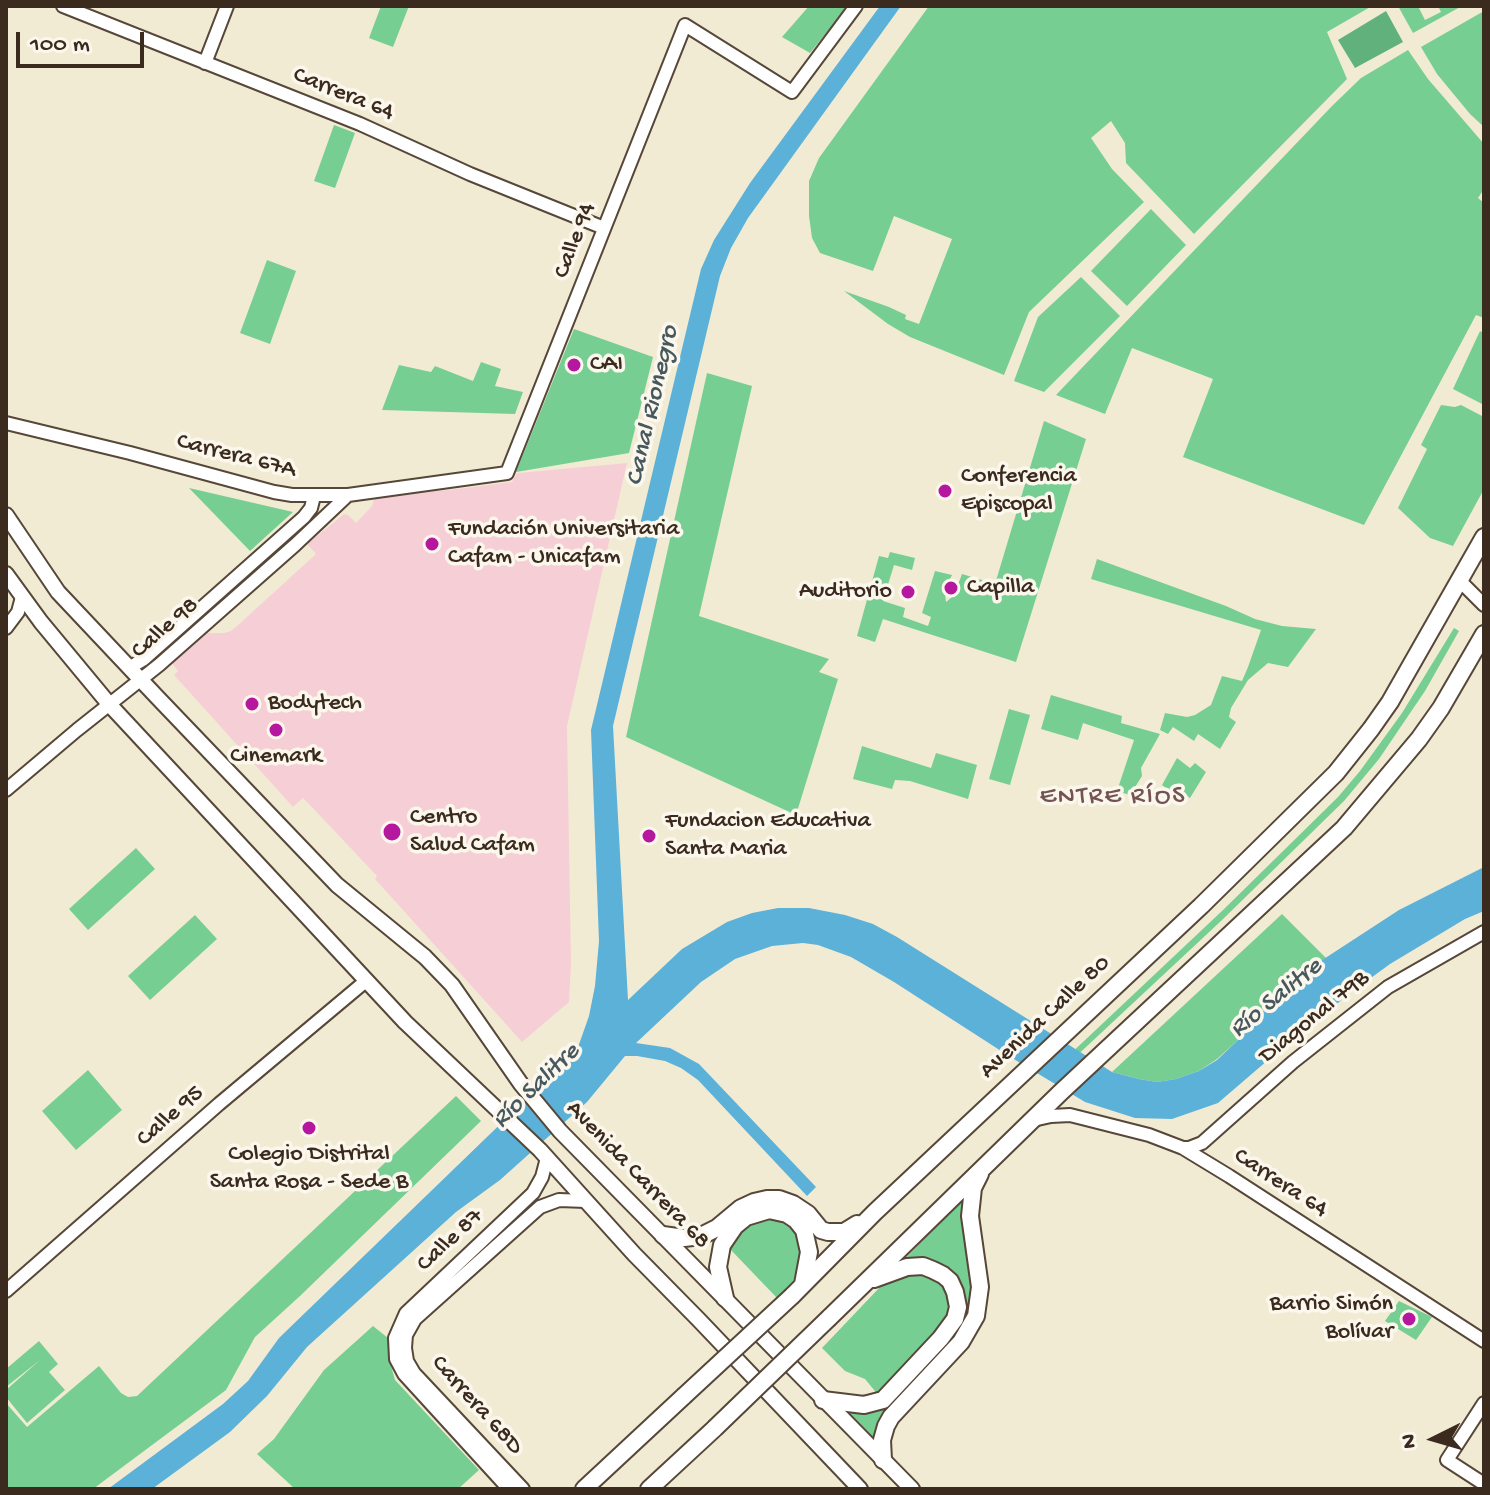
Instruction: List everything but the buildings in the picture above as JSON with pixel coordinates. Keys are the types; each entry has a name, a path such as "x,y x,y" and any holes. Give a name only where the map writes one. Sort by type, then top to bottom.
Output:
{"highway":[{"name":"Avenida Calle 80","path":"585,1488 797,1291 875,1212 1201,906 1336,773 1390,702 1484,537"},
{"path":"649,1489 869,1281 1061,1092 1344,828 1419,739 1484,634"},
{"path":"883,1460 883,1434 891,1417 961,1342 976,1316 980,1287 970,1216 973,1188 983,1168"},
{"path":"663,1235 684,1238 701,1236 717,1228 741,1208 767,1199 793,1204 808,1214 821,1230 832,1233 844,1232 875,1212"},
{"path":"725,1298 718,1267 722,1245 735,1226 746,1217 769,1210 787,1214 804,1230 809,1252 797,1291"},
{"path":"823,1400 864,1405 883,1400 955,1319 958,1307 955,1292 950,1281 933,1270 923,1266 907,1267 869,1281"}],"main road":[{"name":"Avenida Carrera 68","path":"6,515 58,592 337,885 440,971 521,1084 560,1131 912,1489"},
{"path":"6,574 109,704 405,1022 543,1154 634,1254 860,1489"}],"street":[{"name":"Carrera 64","path":"63,6 360,124 470,174 604,228"},
{"path":"205,63 227,6"},
{"name":"Calle 94","path":"507,473 685,25 792,92 856,6"},
{"name":"Carrera 67A","path":"6,423 274,492 314,496 348,495 507,473"},
{"name":"Calle 98","path":"6,790 159,665 348,495"},
{"name":"Calle 98","path":"129,668 144,659 304,517 311,508 314,496"},
{"path":"1459,580 1484,605"},
{"path":"6,628 18,612 22,597"},
{"name":"Diagonal 79B","path":"1183,1148 1202,1143 1293,1062 1388,987 1484,932"},
{"name":"Calle 95","path":"6,1291 367,980"},
{"path":"1061,1092 1062,1102 1070,1115"},
{"name":"Carrera 64","path":"1033,1120 1070,1115 1149,1135 1183,1148 1484,1341"},
{"name":"Calle 87","path":"396,1359 395,1338 406,1313 533,1193 542,1177 543,1154"},
{"name":"Calle 87","path":"405,1348 406,1335 415,1319 527,1217 540,1207 559,1200 586,1201"},
{"name":"Carrera 68D","path":"405,1348 407,1361 419,1379 523,1489"},
{"name":"Carrera 68D","path":"396,1359 404,1374 509,1489"},
{"path":"1484,1403 1447,1460 1484,1484"}],"shaded area":[{"path":"627,463 567,726 569,1002 522,1042 375,879 377,876 309,804 303,798 293,807 174,675 178,671 172,663 207,633 231,631 316,554 307,544 344,514 356,523 378,495 512,482 518,473"}],"green space":[{"path":"381,6 409,6 393,47 369,38"},
{"path":"809,6 848,6 810,53 782,37"},
{"path":"929,6 1372,6 1327,32 1347,79 1194,234 1126,163 1125,143 1111,121 1091,138 1112,169 1144,202 1029,312 1004,375 910,337 844,291 889,307 906,315 905,319 919,324 952,239 894,216 873,271 820,253 812,238 809,181 819,158"},
{"path":"1398,6 1418,6 1425,20 1441,12 1438,6 1462,6 1413,33"},
{"path":"1386,11 1403,42 1355,68 1338,40"},
{"path":"1484,11 1484,127 1437,74 1421,47"},
{"path":"1408,50 1428,79 1484,144 1484,189 1478,198 1484,203 1484,318 1476,315 1364,525 1183,457 1213,379 1132,348 1105,414 1056,395 1332,106 1361,78"},
{"path":"334,125 355,133 335,188 314,181"},
{"path":"1151,209 1186,245 1127,306 1091,271"},
{"path":"267,260 296,271 270,344 240,333"},
{"path":"1081,277 1120,316 1044,392 1014,381 1038,317"},
{"path":"574,329 653,357 629,453 516,472"},
{"path":"1480,331 1484,333 1484,405 1453,389"},
{"path":"481,362 501,369 495,386 523,392 515,414 382,410 399,365 431,372 435,366 473,381"},
{"path":"707,373 752,386 699,616 829,659 819,672 838,679 796,815 626,737"},
{"path":"1441,405 1461,405 1484,417 1484,489 1453,546 1430,538 1398,508 1427,449 1421,445"},
{"path":"1044,421 1086,439 1016,662 883,619 875,642 857,636 879,556 888,558 890,552 915,558 912,570 894,565 883,601 905,608 903,617 928,626 931,617 922,613 935,571 952,575 944,585 946,602 958,592 962,574 995,584"},
{"path":"189,488 293,512 250,551"},
{"path":"1097,559 1255,619 1282,626 1316,629 1288,667 1268,663 1248,680 1231,708 1229,717 1236,722 1220,749 1198,734 1194,741 1173,727 1168,734 1160,730 1165,713 1187,717 1195,715 1211,705 1222,676 1242,681 1261,630 1091,579"},
{"path":"1454,628 1459,631 1425,691 1379,759 1344,801 1070,1062 1066,1058 1338,797 1402,713"},
{"path":"1051,695 1122,716 1121,723 1160,734 1130,795 1117,791 1134,740 1083,723 1078,740 1041,729"},
{"path":"1009,709 1030,715 1010,785 989,779"},
{"path":"862,746 931,768 936,753 977,765 968,799 910,781 895,780 892,789 853,779"},
{"path":"1177,758 1190,768 1195,763 1206,772 1190,798 1178,790 1174,794 1162,785"},
{"path":"136,848 155,869 88,930 69,909"},
{"path":"1282,914 1326,958 1310,968 1257,1016 1238,1040 1199,1071 1176,1079 1157,1082 1112,1072"},
{"path":"195,915 217,939 150,1000 128,976"},
{"path":"88,1070 122,1110 76,1150 42,1111"},
{"path":"456,1096 481,1121 255,1337 226,1390 93,1489 6,1489 6,1403 27,1427 99,1366 121,1393 128,1397 137,1396"},
{"path":"965,1196 973,1282 972,1312 952,1345 882,1416 874,1444 837,1406 888,1403 963,1293 901,1263"},
{"path":"758,1217 786,1218 803,1241 798,1275 777,1298 730,1249 733,1236"},
{"path":"902,1273 933,1274 952,1296 948,1323 879,1396 865,1379 845,1371 822,1348 881,1286"},
{"name":"Barrio Simón Bolívar","path":"1399,1301 1432,1317 1416,1340 1385,1321"},
{"path":"373,1326 388,1338 389,1359 395,1380 479,1470 458,1489 295,1489 257,1454 274,1439 324,1370"},
{"path":"39,1341 58,1364 49,1372 65,1390 27,1423 6,1397 6,1390 40,1360 6,1387 6,1369"}],"water":[{"name":"Río Salitre","path":"880,6 901,6 748,218 720,276 613,726 628,1000 682,949 727,922 778,908 809,908 873,924 1112,1072 1157,1082 1199,1071 1217,1060 1257,1016 1310,968 1399,910 1484,867 1484,911 1390,964 1289,1042 1218,1103 1172,1119 1135,1118 1085,1102 851,957 803,943 772,946 735,959 701,982 636,1043 670,1048 699,1064 816,1187 807,1196 698,1080 665,1061 625,1056 587,1102 500,1180 456,1212 307,1347 267,1396 230,1432 152,1489 108,1489 223,1404 248,1381 279,1338 577,1050 589,1016 599,941 591,730 701,269 714,240 750,183"}],"place":[{"name":"CAI","path":"574,365"},
{"name":"Conferencia Episcopal","path":"945,491"},
{"name":"Fundación Universitaria Cafam - Unicafam","path":"432,544"},
{"name":"Capilla","path":"951,588"},
{"name":"Auditorio","path":"908,592"},
{"name":"Bodytech","path":"252,704"},
{"name":"Cinemark","path":"276,730"},
{"name":"Centro Salud Cafam","path":"392,832"},
{"name":"Fundacion Educativa Santa Maria","path":"649,836"},
{"name":"Colegio Distrital Santa Rosa - Sede B","path":"309,1128"},
{"name":"Barrio Simón Bolívar","path":"1409,1319"}],"district":[{"name":"ENTRE RÍOS","path":"1113,798"}],"water label":[{"name":"Canal Rionegro","path":"654,406"}]}
